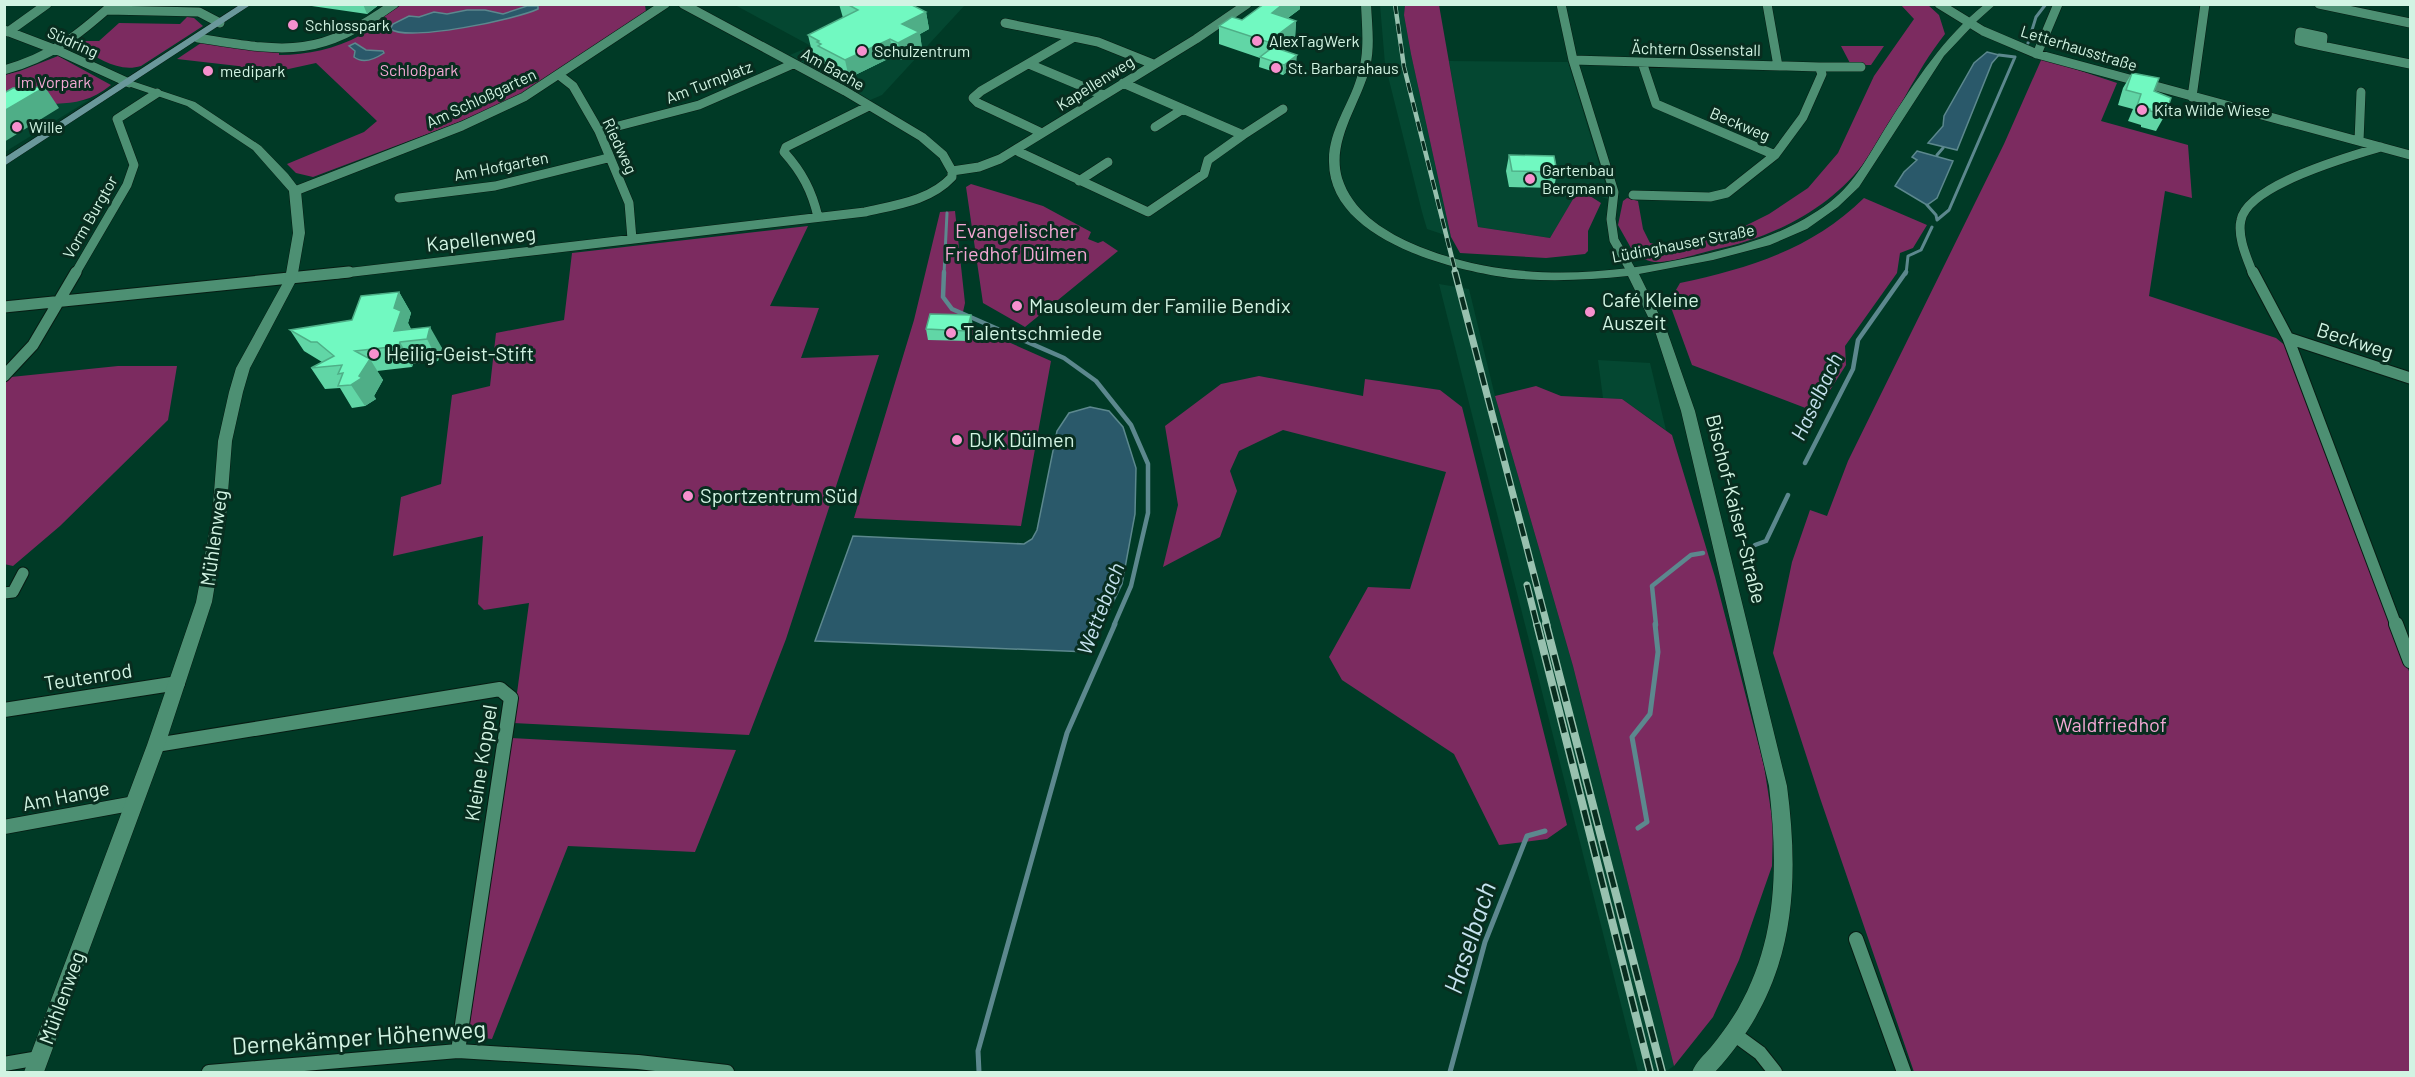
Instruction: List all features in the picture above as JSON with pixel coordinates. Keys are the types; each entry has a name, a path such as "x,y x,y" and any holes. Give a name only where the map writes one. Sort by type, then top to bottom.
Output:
{"main road":[{"path":"4,163 248,4"}],"street":[{"path":"6,31 48,4"},
{"path":"198,38 281,50 310,48 355,32 394,4"},
{"name":"Am Schloßgarten","path":"295,191 462,126 524,97 665,4"},
{"name":"Am Bache","path":"683,4 845,91 921,136 943,155 952,174"},
{"name":"Kapellenweg","path":"4,307 291,279 865,212 903,203 942,188 952,174 1000,159 1196,39 1247,4"},
{"name":"Lüdinghauser Straße","path":"1366,4 1368,30 1366,64 1340,131 1335,162 1340,188 1352,209 1367,223 1412,249 1462,266 1560,277 1632,272 1766,244 1812,220 1851,189 1937,58 1967,23 1992,4"},
{"name":"Bischof-Kaiser-Straße","path":"1561,4 1573,60 1614,192 1611,219 1614,240 1661,331 1688,411 1778,786 1783,833 1782,909 1772,954 1752,1002 1734,1034 1715,1060 1702,1072"},
{"path":"1767,4 1778,66"},
{"path":"1939,4 1967,23"},
{"path":"2037,54 2058,4"},
{"path":"2192,97 2205,4"},
{"path":"2319,4 2410,23"},
{"path":"4,70 39,61 59,51 110,7 186,8 220,23"},
{"path":"1005,23 1098,42 1153,64"},
{"name":"Letterhausstraße","path":"1967,23 2037,54 2410,155"},
{"name":"Südring","path":"6,31 59,51 129,83"},
{"path":"1042,133 978,103 973,98 981,91 1074,37"},
{"path":"2299,41 2410,64"},
{"name":"Ächtern Ossenstall","path":"1573,60 1861,67"},
{"name":"Beckweg","path":"1633,195 1722,195 1775,155 1656,104 1642,63"},
{"name":"Am Turnplatz","path":"599,131 699,105 793,64"},
{"path":"1029,64 1103,95"},
{"path":"1775,155 1803,117 1815,94 1822,74 1819,67"},
{"name":"Riedweg","path":"559,75 573,86 599,131 608,158 629,204 632,239"},
{"path":"129,83 191,104 256,148 284,176 295,191"},
{"path":"1123,83 1243,135"},
{"path":"2359,141 2361,92"},
{"name":"Vorm Burgtor","path":"57,303 108,219 132,174 134,165 132,155 122,137 117,119 157,93"},
{"path":"818,217 813,192 800,169 784,152 786,147 869,106"},
{"path":"1155,127 1183,109"},
{"path":"1015,150 1148,212 1204,174 1208,160 1283,109"},
{"path":"2381,147 2343,157 2275,186 2252,201 2241,218 2242,239 2252,271 2288,338 2410,661"},
{"name":"Am Hofgarten","path":"399,198 495,186 608,158"},
{"path":"1079,181 1108,162"},
{"name":"Mühlenweg","path":"37,1065 156,745 204,602 219,518 225,441 243,368 291,279 300,233 295,191"},
{"path":"4,376 33,345 57,303"},
{"name":"Beckweg","path":"2288,338 2410,378"},
{"path":"4,593 13,591 22,573"},
{"name":"Teutenrod","path":"4,710 178,683"},
{"name":"Kleine Koppel","path":"156,745 500,689 511,698 458,1051"},
{"name":"Am Hange","path":"4,827 135,802"},
{"path":"1856,939 1904,1072"},
{"path":"1734,1034 1760,1053 1775,1072"},
{"name":"Dernekämper Höhenweg","path":"209,1072 288,1069 458,1051 634,1067 727,1072"},
{"path":"4,1064 37,1065"}],"shaded area":[{"name":"Schulzentrum","path":"735,5 965,5 882,95 868,101 790,55 811,46"},
{"path":"1380,5 1405,5 1404,15 1411,54 1451,237 1427,229 1385,64"},
{"path":"1449,61 1568,62 1608,199 1579,190 1550,238 1478,227"},
{"path":"89,100 5,152 5,114 17,106"},
{"path":"1439,284 1469,289 1495,396 1573,666 1674,1066 1665,1072 1638,1072"},
{"path":"1598,360 1650,363 1666,430 1622,399 1603,398"}],"green space":[{"name":"Schloßpark","path":"401,5 645,5 646,12 523,94 459,122 313,177 296,173 287,164 364,132 377,121 316,63 284,70 257,71 238,66 177,59 201,43 279,53 279,55 321,50 361,35 359,33"},
{"path":"1405,5 1439,5 1478,227 1550,238 1579,189 1601,203 1588,231 1588,251 1585,254 1546,258 1460,253 1451,237 1411,54 1404,15"},
{"path":"1901,5 1928,5 1939,15 1945,34 1924,64 1867,159 1836,193 1799,219 1757,238 1668,261 1654,262 1636,257 1618,225 1623,201 1627,198 1638,201 1643,229 1650,243 1663,246 1741,228 1769,214 1808,188 1838,153 1874,76 1914,19"},
{"path":"187,17 194,18 203,26 141,66 125,68 117,66 79,48 85,41 99,41 119,23 180,24"},
{"path":"1841,46 1884,46 1871,65 1851,65"},
{"name":"Im Vorpark","path":"58,56 111,85 97,95 83,100 31,105 5,114 5,75"},
{"name":"Waldfriedhof","path":"2042,58 2117,83 2101,121 2188,145 2192,198 2165,191 2149,296 2276,338 2287,347 2410,674 2410,1072 1914,1072 1773,653 1792,562 1810,510 1827,516 1848,461 2004,144"},
{"name":"Evangelischer Friedhof Dülmen","path":"971,184 1043,206 1091,232 1088,239 1098,243 1103,241 1118,251 1025,327 983,303 966,187"},
{"path":"1864,198 1927,225 1913,248 1900,253 1897,273 1845,346 1846,365 1816,412 1692,365 1669,302 1680,283 1731,271 1779,254 1823,231"},
{"name":"DJK Dülmen","path":"955,211 965,303 961,321 1051,361 1021,526 854,518 914,320 940,212"},
{"name":"Sportzentrum Süd","path":"808,226 770,306 819,308 801,358 879,355 786,639 749,735 513,723 529,603 484,610 478,604 483,536 393,556 401,497 441,484 452,395 490,386 496,333 564,320 572,253"},
{"path":"118,366 177,366 168,420 60,526 13,566 4,564 4,382 11,377"},
{"path":"1259,376 1363,396 1365,379 1440,390 1462,407 1567,825 1547,839 1499,845 1454,754 1342,680 1329,657 1368,587 1410,589 1446,472 1283,430 1239,451 1230,471 1237,491 1220,537 1163,567 1178,505 1165,426 1221,384"},
{"path":"1536,386 1561,396 1622,399 1672,435 1715,577 1764,766 1773,824 1772,866 1739,960 1713,1017 1674,1066 1573,666 1495,396"},
{"path":"511,738 736,750 695,852 568,846 492,1039 468,1036"}],"water":[{"path":"527,6 538,6 538,9 464,28 419,33 390,29 393,24 409,16 419,17 434,12 447,14 467,10 485,10 503,14"},
{"path":"355,43 366,50 383,51 384,53 369,60 358,59 354,57 355,51 349,46"},
{"path":"1987,52 1999,55 1992,63 1957,150 1928,143 1943,126 1944,116 1974,63"},
{"path":"1917,151 1953,161 1937,198 1927,205 1895,186 1904,172 1917,160 1912,157"},
{"path":"1090,407 1109,411 1123,427 1136,468 1135,514 1122,584 1089,652 815,641 853,536 1024,544 1032,539 1037,530 1057,431 1069,413"}],"building":[{"path":"847,4 910,4 926,12 902,24 919,32 898,43 890,39 845,60 818,46 821,44 817,42 819,41 808,35 858,10"},
{"path":"1264,4 1283,4 1272,13 1296,21 1268,42 1219,26 1232,17 1242,20"},
{"path":"1273,47 1297,55 1284,65 1260,57"},
{"path":"2132,73 2159,78 2154,91 2171,98 2165,115 2137,106 2141,94 2126,90"},
{"path":"45,87 4,111 4,93 13,88"},
{"path":"1509,155 1554,156 1557,172 1512,171"},
{"path":"399,292 394,308 401,311 394,331 430,327 427,339 400,342 399,346 355,351 370,359 359,376 362,378 351,385 338,386 343,373 338,374 342,365 311,368 334,356 317,342 311,342 290,330 352,320 361,296"},
{"path":"930,314 971,315 967,331 926,329"}],"waterway":[{"name":"Haselbach","path":"2028,43 2036,17 2046,4"},
{"name":"Haselbach","path":"1927,205 1936,215 1937,220 1949,210 2015,57 1999,55"},
{"path":"1937,155 1943,148"},
{"name":"Wettebach","path":"944,274 947,213"},
{"name":"Haselbach","path":"1906,274 1908,256 1921,250 1932,227"},
{"name":"Wettebach","path":"944,272 943,297 952,309 1064,358 1096,381 1131,425 1148,464 1148,513 1131,586 1114,625"},
{"name":"Haselbach","path":"1805,463 1853,369 1858,340 1906,272"},
{"name":"Haselbach","path":"1755,545 1766,541 1788,495"},
{"name":"Haselbach","path":"1656,625 1652,586 1691,555 1703,553"},
{"name":"Wettebach","path":"979,1072 978,1051 1067,733 1115,624"},
{"name":"Haselbach","path":"1638,828 1647,822 1632,737 1650,714 1658,652 1655,624"},
{"name":"Haselbach","path":"1450,1072 1485,942 1527,836 1545,831"}],"railway":[{"path":"1395,4 1404,67 1456,274"},
{"path":"1455,272 1547,625"},
{"path":"1527,585 1537,625"},
{"path":"1537,624 1650,1072"},
{"path":"1546,624 1662,1072"}],"place":[{"name":"Schlosspark","path":"293,25"},
{"name":"AlexTagWerk","path":"1257,41"},
{"name":"Schulzentrum","path":"862,51"},
{"name":"St. Barbarahaus","path":"1276,68"},
{"name":"medipark","path":"208,71"},
{"name":"Kita Wilde Wiese","path":"2142,110"},
{"name":"Wille","path":"17,127"},
{"name":"Gartenbau Bergmann","path":"1530,179"},
{"name":"Mausoleum der Familie Bendix","path":"1017,306"},
{"name":"Café Kleine Auszeit","path":"1590,312"},
{"name":"Talentschmiede","path":"951,333"},
{"name":"Heilig-Geist-Stift","path":"374,354"},
{"name":"DJK Dülmen","path":"957,440"},
{"name":"Sportzentrum Süd","path":"688,496"}]}
